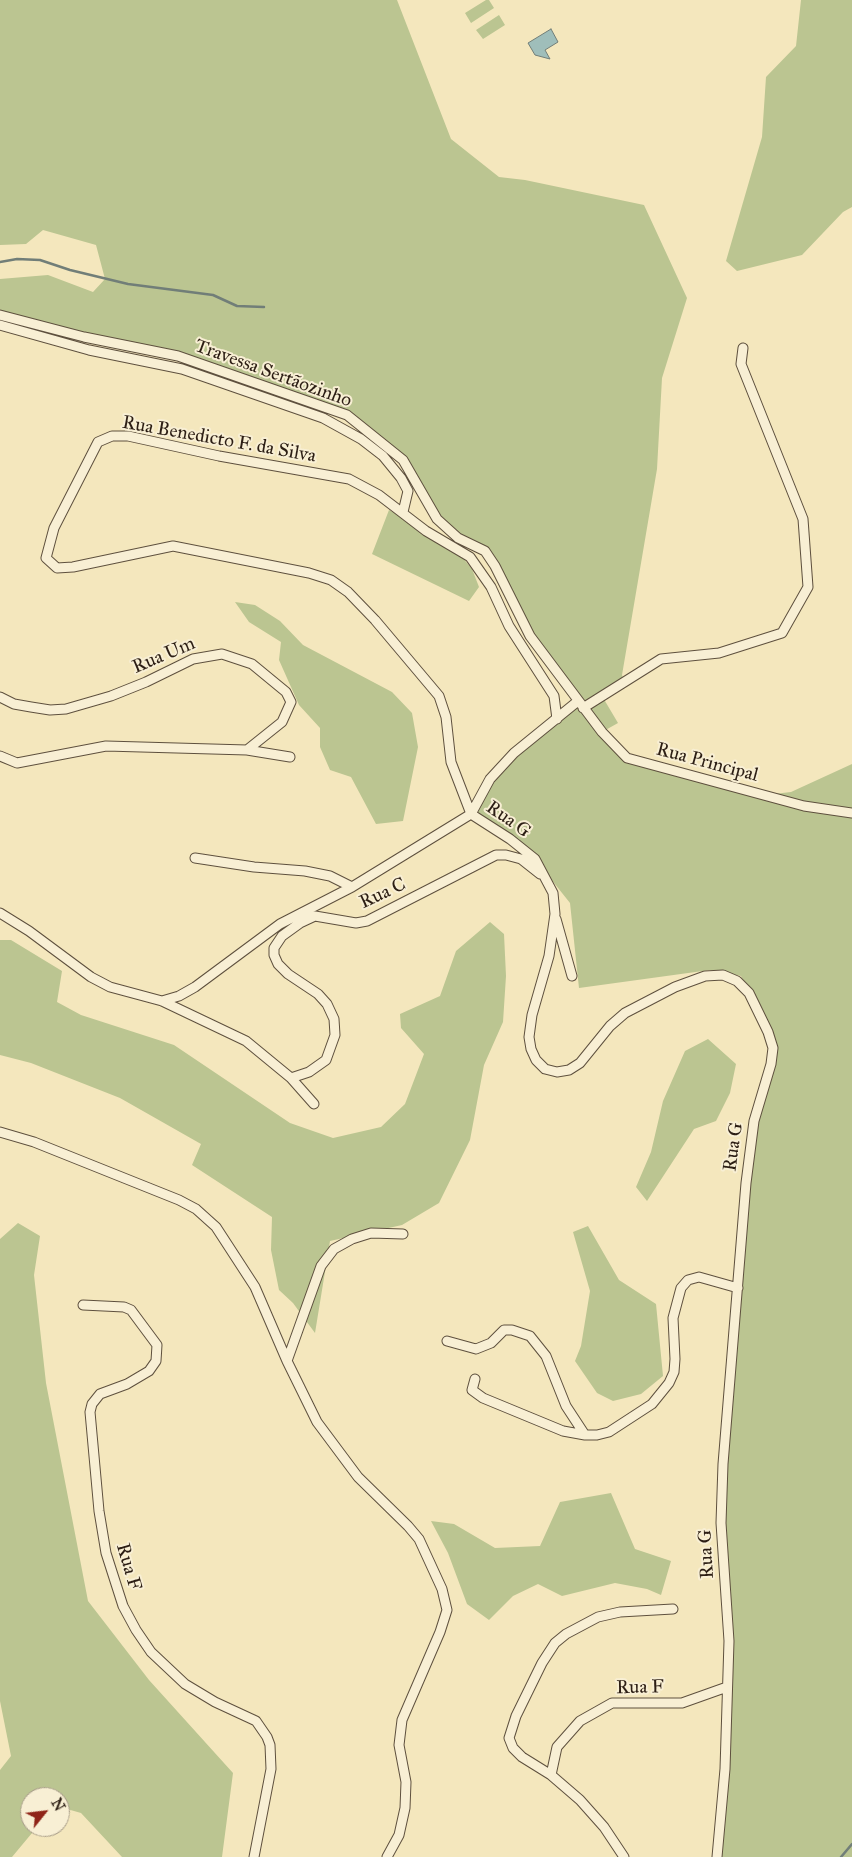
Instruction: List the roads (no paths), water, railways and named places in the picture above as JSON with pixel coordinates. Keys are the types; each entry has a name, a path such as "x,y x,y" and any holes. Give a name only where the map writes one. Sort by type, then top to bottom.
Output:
{"street":[{"name":"Travessa Sertãozinho","path":"0,315 84,337 178,356 347,415 403,460 437,519 458,538 485,551 495,566 530,636 581,705"},
{"path":"0,325 89,350 182,369 324,418 361,439 383,456 401,478 408,491 403,512"},
{"path":"162,1001 179,996 195,987 280,924 352,887 470,814 490,779 514,753 557,719 661,659 719,653 782,633 808,587 803,519 741,364 743,348"},
{"name":"Rua Benedicto F. da Silva","path":"470,814 451,762 446,717 439,696 375,620 348,592 331,580 309,573 173,546 73,567 57,568 46,558 54,528 98,442 112,436 128,436 219,456 349,479 379,495 426,531 470,557 490,587 509,626 554,696 557,719"},
{"name":"Rua Um","path":"0,697 14,704 30,707 50,710 66,709 111,696 146,682 192,659 222,654 252,664 286,692 291,702 282,722 247,750"},
{"name":"Rua Principal","path":"581,705 627,758 804,806 852,813"},
{"path":"0,756 17,763 106,746 247,750 290,757"},
{"name":"Rua G","path":"470,814 510,839 535,859 553,893 554,914 549,956 532,1015 528,1037 536,1060 546,1069 557,1072 569,1070 580,1063 610,1026 625,1013 675,987 705,976 723,975 737,981 749,993 768,1032 773,1048 771,1064 754,1121 746,1183 723,1464 721,1523 729,1641 724,1769 717,1857"},
{"name":"Rua C","path":"291,1078 314,1069 326,1060 335,1035 334,1019 328,1004 318,994 288,974 278,964 274,955 274,948 282,936 300,923 315,916 356,923 366,921 496,855 506,855 521,859 537,871 553,893"},
{"path":"194,858 254,867 305,871 330,876 352,887"},
{"path":"0,913 91,977 110,987 162,1001 246,1041 291,1078 314,1104"},
{"path":"554,914 572,976"},
{"path":"0,1132 34,1142 196,1209 216,1227 231,1247 254,1287 286,1361 317,1422 358,1478 408,1526 419,1540 442,1590 446,1604 446,1616 402,1720 399,1754 406,1782 406,1800 399,1834 387,1857"},
{"path":"286,1361 321,1266 334,1249 352,1239 371,1234 403,1234"},
{"path":"475,1379 472,1390 483,1398 563,1431 585,1435 609,1432 652,1404 664,1392 674,1372 673,1318 676,1302 681,1288 688,1280 699,1277 738,1288"},
{"name":"Rua F","path":"82,1305 124,1307 131,1310 157,1344 156,1361 149,1371 127,1384 100,1394 92,1404 90,1412 99,1511 106,1553 116,1586 130,1621 156,1658 190,1688 256,1721 267,1737 270,1745 271,1769 254,1857"},
{"path":"447,1341 476,1349 490,1343 504,1330 512,1330 530,1336 546,1356 566,1406 585,1435"},
{"path":"624,1857 604,1828 580,1800 550,1775 522,1757 513,1748 509,1738 516,1716 542,1663 555,1643 566,1634 598,1617 620,1612 673,1608"},
{"name":"Rua F","path":"550,1775 557,1747 563,1738 580,1721 606,1706 623,1702 682,1703 727,1687"}],"water":[{"path":"551,29 558,42 545,50 550,59 535,55 528,43"}],"waterway":[{"path":"0,262 17,259 40,260 70,270 128,284 213,295 237,306 264,307"},
{"path":"841,1857 852,1844"}]}
